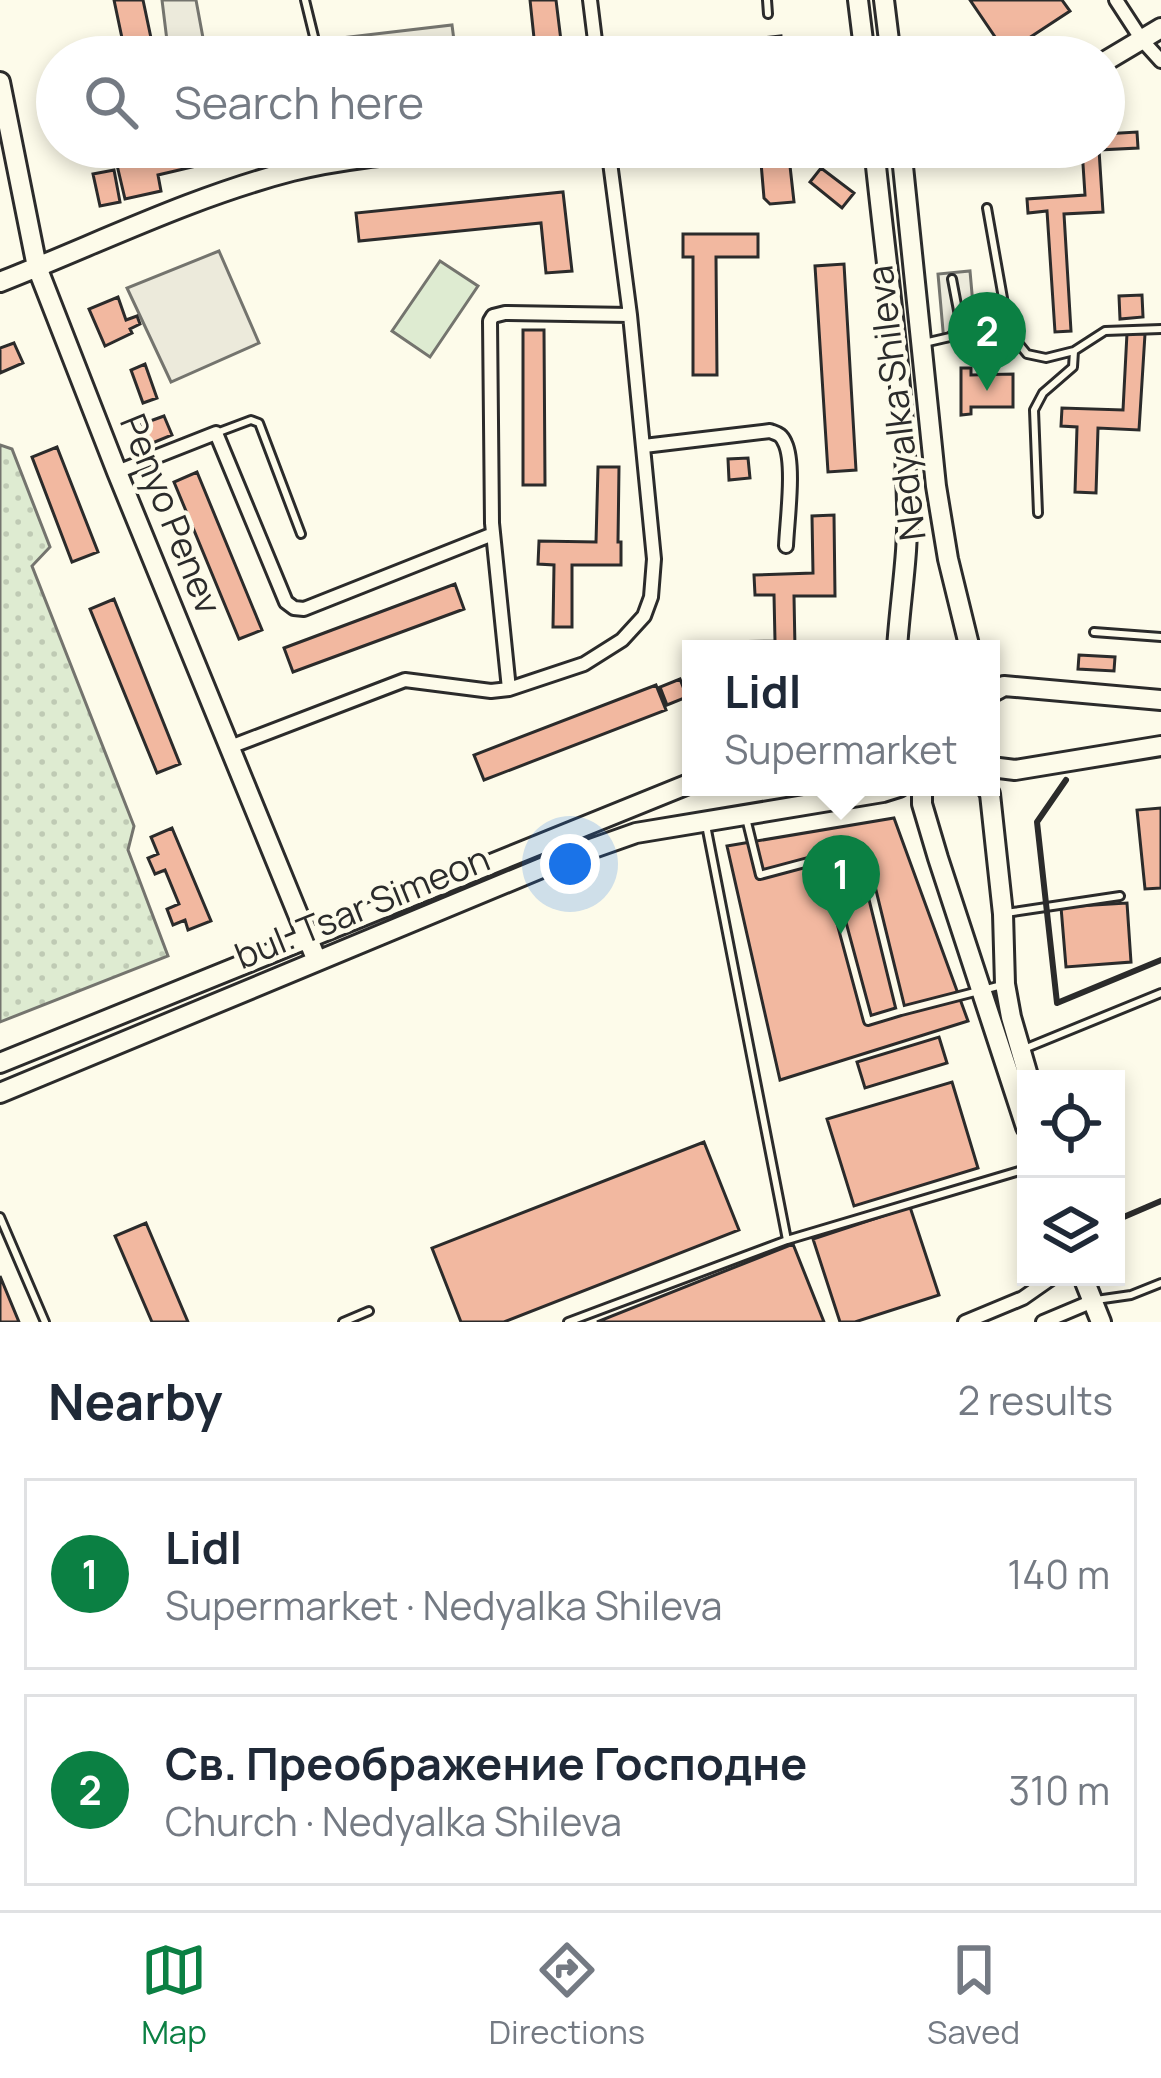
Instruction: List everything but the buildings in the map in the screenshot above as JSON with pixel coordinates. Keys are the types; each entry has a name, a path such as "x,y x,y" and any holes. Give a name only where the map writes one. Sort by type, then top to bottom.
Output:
{"street":[{"path":"590,0 594,36"},
{"path":"858,0 862,36"},
{"path":"884,0 888,36"},
{"path":"1116,0 1161,62"},
{"path":"1125,50 1161,28"},
{"name":"Penyo Penev","path":"0,82 5,136 37,267 317,961"},
{"path":"0,282 224,192 305,168"},
{"path":"230,747 405,680 509,689 584,664 622,640 644,616 651,597 654,559 611,168"},
{"name":"Nedyalka Shileva","path":"876,168 906,467 906,562 898,640"},
{"name":"Nedyalka Shileva","path":"903,168 940,514 968,640"},
{"path":"509,689 493,534 490,321 505,314 630,315"},
{"path":"644,446 770,431 781,436 787,446 789,492 785,546"},
{"path":"117,472 216,433 286,602 294,608 304,609 493,534"},
{"path":"1000,688 1161,700"},
{"path":"1000,768 1015,770 1161,746"},
{"name":"bul. Tsar Simeon","path":"0,1063 682,786"},
{"name":"bul. Tsar Simeon","path":"0,1093 636,833 858,796"},
{"path":"922,796 980,990 1023,1070"},
{"path":"990,796 1017,1083"},
{"path":"965,1322 1043,1286"},
{"path":"1087,1286 1101,1322"},
{"path":"1043,1322 1093,1301"}],"lane":[{"path":"305,0 314,36"},
{"path":"767,0 768,14"},
{"path":"987,208 1009,332 1027,353 1046,358 1074,351 1105,331 1161,329"},
{"path":"920,344 950,337 962,326 952,279"},
{"path":"1038,513 1034,410 1043,394 1073,367 1074,351"},
{"path":"216,433 251,420 259,423 302,533"},
{"path":"1094,632 1161,637"},
{"path":"745,814 760,875 861,848 901,1011"},
{"path":"705,820 787,1240"},
{"path":"824,858 868,1021 1005,985"},
{"path":"1003,914 1120,896"},
{"path":"1011,1053 1161,993"},
{"path":"568,1322 787,1240 1017,1172"},
{"path":"0,1216 45,1322"},
{"path":"1093,1301 1131,1295 1161,1283"},
{"path":"343,1322 369,1311"}],"green space":[{"path":"440,261 478,286 430,357 392,331"},
{"path":"0,445 12,449 50,547 32,566 134,826 128,850 168,956 0,1022"}],"shaded area":[{"path":"162,0 196,0 203,36 166,36"},
{"path":"452,25 453,36 359,36"},
{"path":"219,251 259,343 171,382 127,288"},
{"path":"970,271 976,339 944,342 938,274"}],"wall":[{"path":"1066,780 1037,822 1057,1003 1161,960"},
{"path":"1125,1216 1161,1201"}],"place":[{"name":"Св. Преображение Господне","path":"987,391"},
{"name":"Lidl","path":"841,934"}]}
